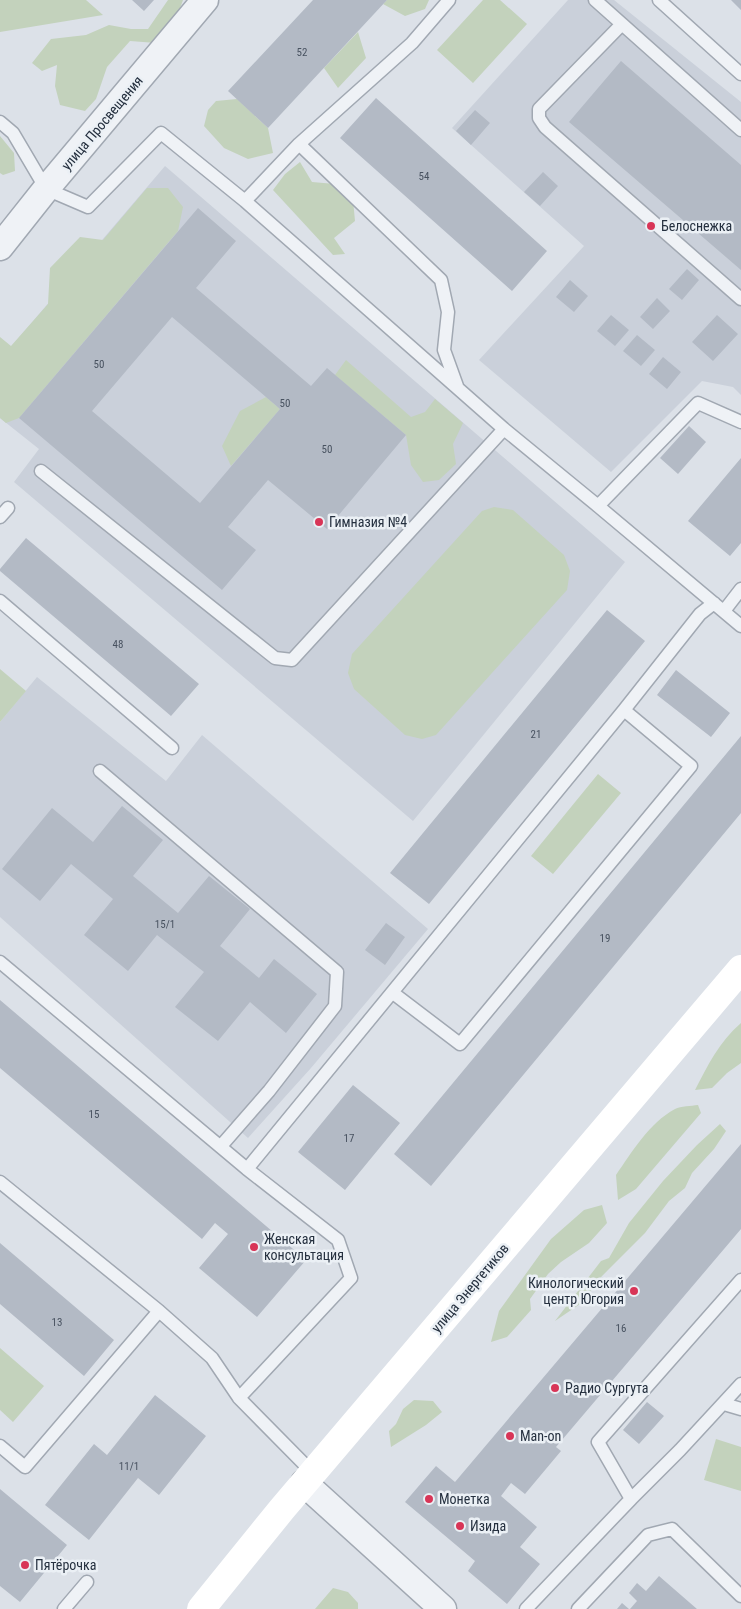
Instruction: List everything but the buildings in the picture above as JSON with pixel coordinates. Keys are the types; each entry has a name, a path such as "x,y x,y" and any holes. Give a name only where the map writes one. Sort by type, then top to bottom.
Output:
{"main road":[{"name":"улица Энергетиков","path":"201,1609 309,1478 741,969"}],"street":[{"name":"улица Просвещения","path":"0,247 46,189 206,0"},
{"path":"309,1478 443,1609"}],"lane":[{"path":"245,201 299,144 412,43 450,0"},
{"path":"595,0 741,130"},
{"path":"659,0 741,74"},
{"path":"622,24 539,109 539,118 545,127 741,299"},
{"path":"0,122 13,133 46,189 88,208 161,133 245,201 504,429 741,626"},
{"path":"299,144 441,280 448,312 444,350 458,388"},
{"path":"598,506 698,403 741,422"},
{"path":"41,471 275,658 292,660 504,429"},
{"path":"724,611 741,589"},
{"path":"0,601 172,748"},
{"path":"247,1169 624,710 700,614 714,603"},
{"path":"392,993 460,1044 685,774 691,766 624,710"},
{"path":"100,771 337,972 334,1006 269,1091 221,1146"},
{"path":"0,962 247,1169 338,1240 351,1277 239,1398"},
{"path":"0,1182 159,1311 212,1358 239,1398 309,1478"},
{"path":"631,1499 598,1442 741,1280"},
{"path":"0,1446 25,1467 159,1311"},
{"path":"526,1609 724,1404 741,1384"},
{"path":"724,1404 741,1409"},
{"path":"578,1609 648,1535 672,1529 741,1596"},
{"path":"64,1609 87,1582"}],"shaded area":[{"name":"Белоснежка","path":"568,0 614,0 741,102 741,395 733,387 702,381 611,472 479,360 584,246 452,128"},
{"name":"Гимназия №4","path":"165,166 625,562 413,821 14,482 39,449 0,418 0,360"},
{"path":"37,677 166,781 202,735 428,929 311,1068 248,1138 0,917 0,722"}],"green space":[{"path":"0,0 86,0 103,15 0,32"},
{"path":"168,0 183,0 174,25 156,43 130,41 107,67 96,99 85,111 60,105 55,86 57,65 42,71 32,63 51,39 86,35 109,25 131,29 148,29"},
{"path":"387,0 429,0 425,9 405,16 383,4"},
{"path":"483,0 500,0 527,24 473,83 437,50"},
{"path":"358,32 366,58 338,88 324,68"},
{"path":"237,99 268,128 273,153 248,159 224,148 204,126 208,110 216,101"},
{"path":"0,136 14,153 15,171 3,175 0,173"},
{"path":"300,162 312,182 335,184 353,200 355,221 334,238 345,254 333,255 273,190 285,174"},
{"path":"147,188 168,188 183,207 178,231 19,418 6,423 0,418 0,337 11,346 48,304 50,268 80,237 103,240"},
{"path":"346,360 411,417 425,412 435,399 463,423 453,444 456,464 439,480 423,482 411,465 406,435 335,375"},
{"path":"266,397 280,409 231,466 222,446 240,411"},
{"path":"494,507 513,510 564,555 570,571 567,590 436,735 422,739 405,735 354,689 348,673 352,654 482,511"},
{"path":"0,669 26,691 0,722"},
{"path":"598,774 621,793 553,874 531,856"},
{"path":"741,1023 741,1063 727,1073 712,1088 695,1090 720,1046"},
{"path":"698,1105 701,1113 636,1189 618,1200 616,1175 649,1130 675,1109"},
{"path":"720,1124 726,1131 714,1149 692,1173 685,1188 669,1201 645,1233 602,1276 580,1304 555,1321 601,1261 609,1258 629,1223 663,1181"},
{"path":"602,1205 607,1223 589,1243 561,1262 548,1274 530,1299 531,1310 507,1337 491,1342 499,1311 551,1239 584,1210"},
{"path":"0,1348 44,1386 13,1422 0,1410"},
{"path":"414,1400 433,1401 442,1412 426,1425 391,1447 389,1431 396,1424 403,1409"},
{"path":"716,1439 741,1447 741,1491 704,1480"},
{"path":"333,1588 348,1592 358,1603 358,1609 315,1609"}],"place":[{"name":"Белоснежка","path":"651,226"},
{"name":"Гимназия №4","path":"319,522"},
{"name":"Женская консультация","path":"254,1247"},
{"name":"Кинологический центр Югория","path":"634,1291"},
{"name":"Радио Сургута","path":"555,1388"},
{"name":"Man-on","path":"510,1436"},
{"name":"Монетка","path":"429,1499"},
{"name":"Изида","path":"460,1526"},
{"name":"Пятёрочка","path":"25,1565"}]}
